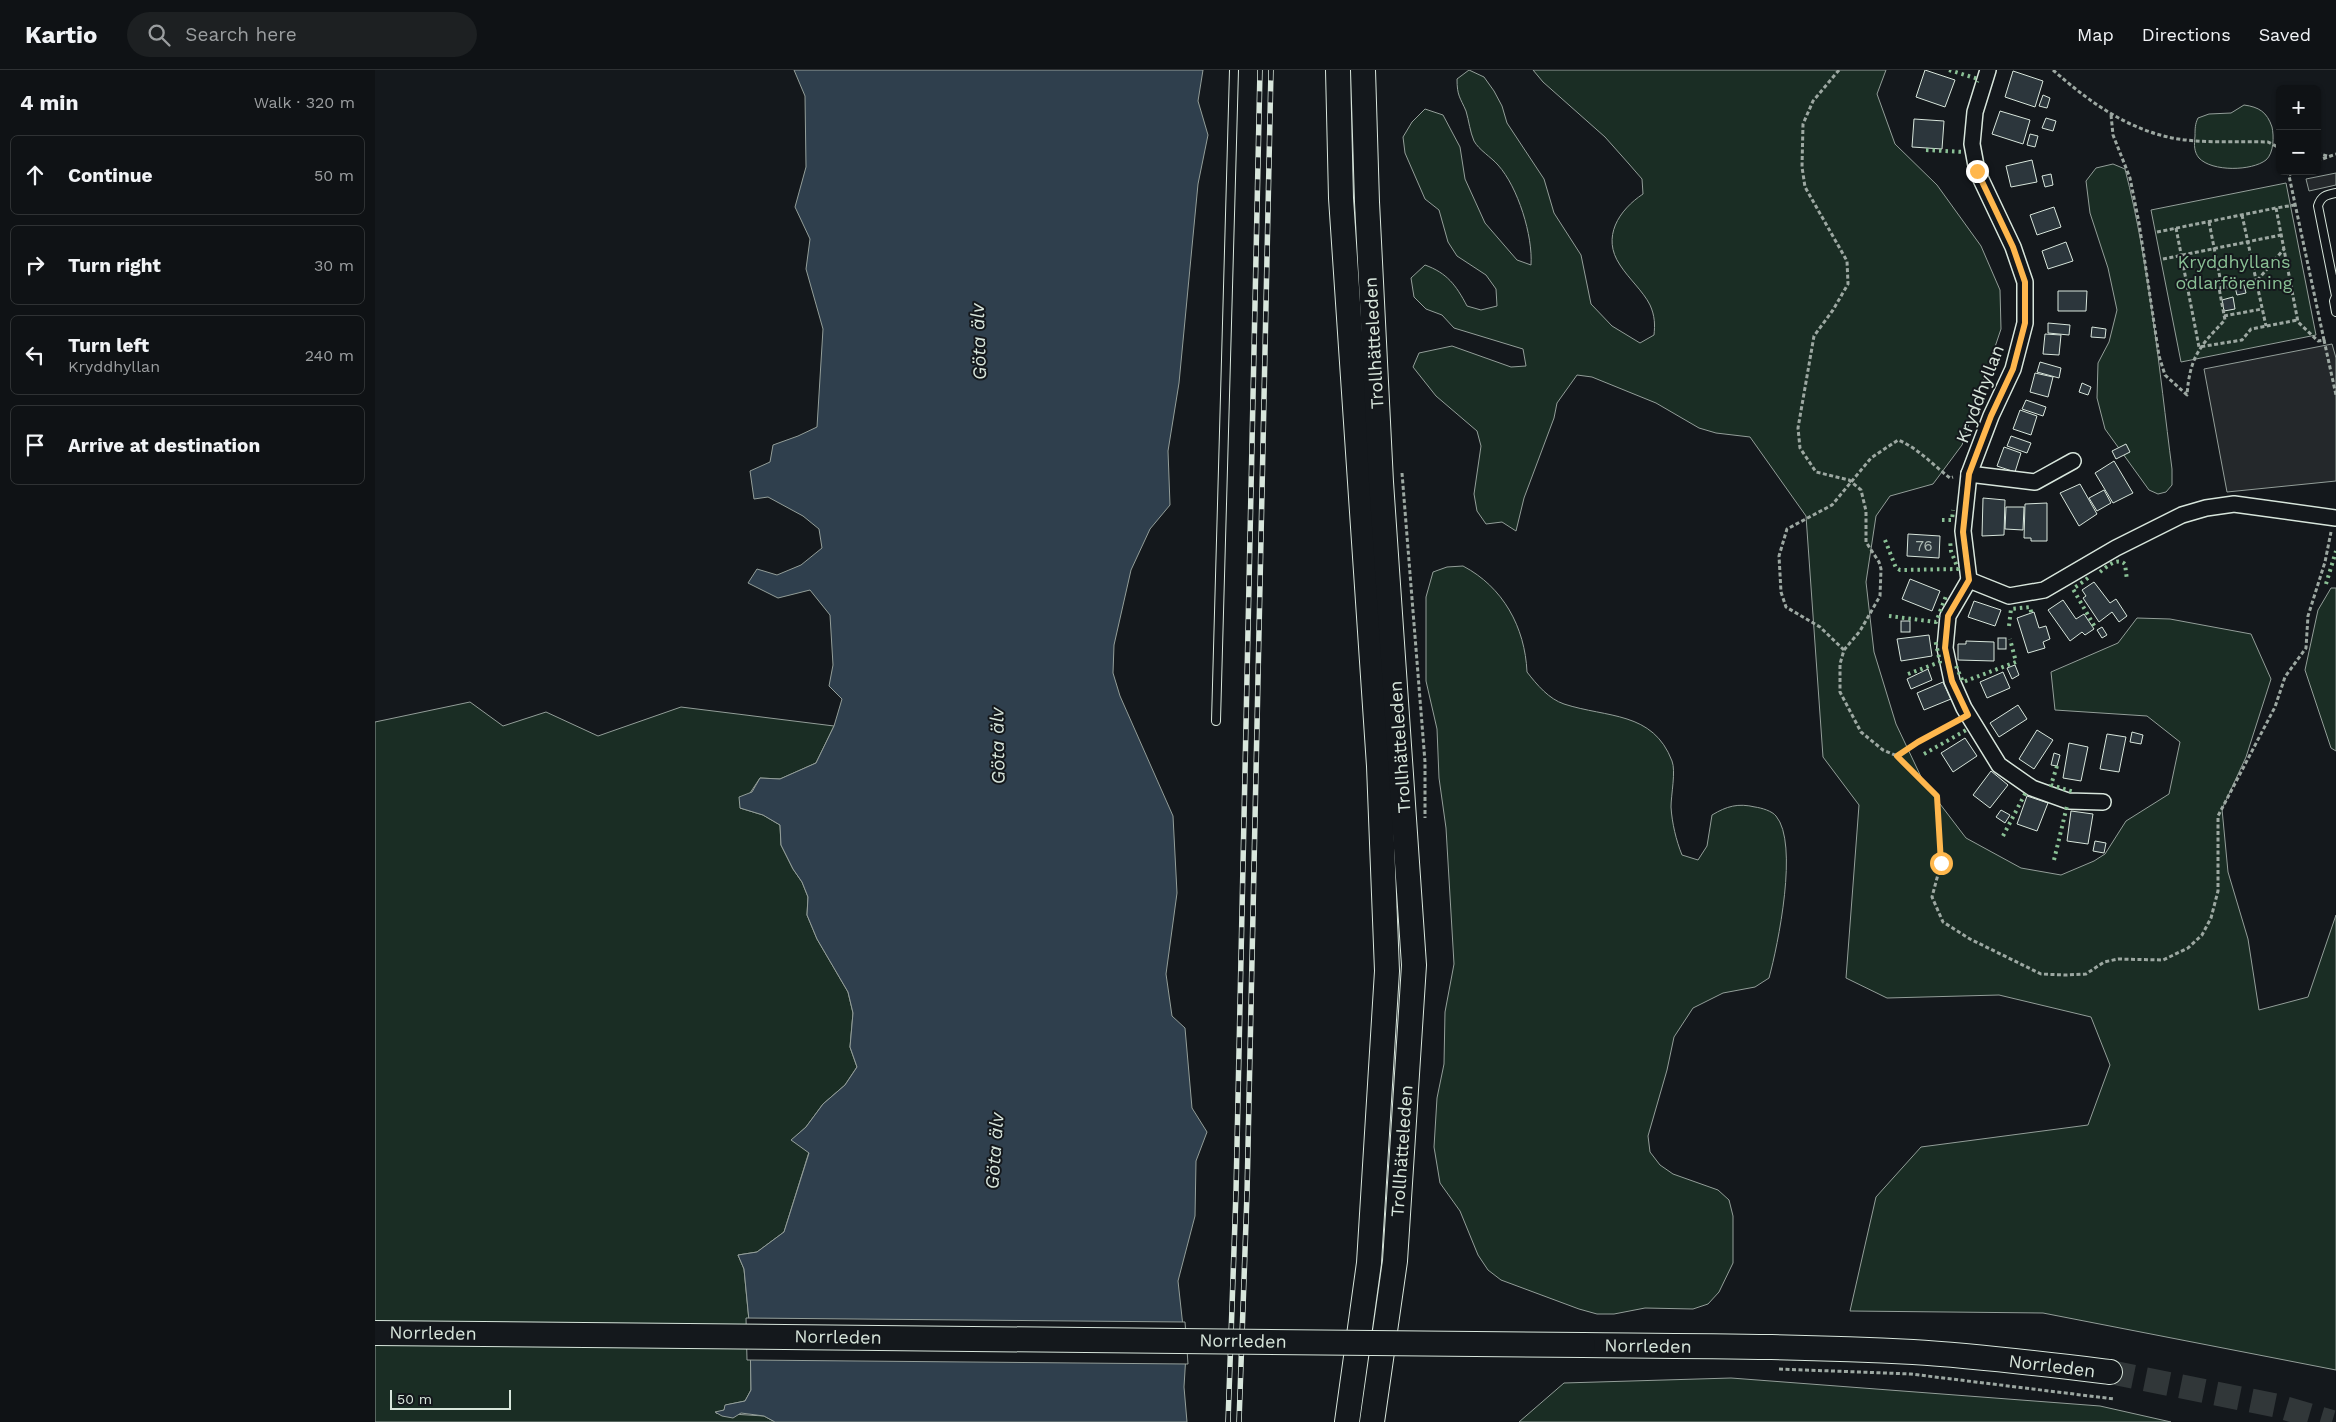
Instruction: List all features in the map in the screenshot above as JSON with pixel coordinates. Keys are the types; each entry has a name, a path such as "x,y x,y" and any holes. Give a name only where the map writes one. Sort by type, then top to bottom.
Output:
{"highway":[{"name":"Trollhätteleden","path":"1338,70 1341,198 1379,766 1387,971 1369,1263 1347,1422"},
{"name":"Trollhätteleden","path":"1363,70 1367,202 1381,482 1414,965 1395,1261 1372,1422"},
{"name":"Norrleden","path":"375,1332 1758,1347 1914,1352 2110,1372"}],"street":[{"name":"Kryddhyllan","path":"1969,580 1963,532 1969,474 1991,416 2013,369 2025,323 2025,282 2013,247 1977,171 1972,144 1975,112 1988,70"},
{"path":"1969,474 2035,482 2073,461"},
{"path":"2103,802 2068,800 2032,788 1999,765 1968,715 1952,681 1945,648 1948,616 1969,580 2009,596 2044,590 2116,548 2182,515 2207,508 2234,504 2335,518"}],"lane":[{"path":"1216,721 1234,70"},
{"path":"2336,193 2323,196 2318,206 2336,296 2334,301 2336,312"}],"path":[{"path":"1839,70 1813,101 1803,124 1802,167 1805,187 1847,260 1848,284 1814,336 1798,428 1800,448 1816,472 1841,478 1861,490 1866,511 1866,542 1879,562 1881,569 1880,596 1860,631 1845,650 1840,664 1840,692 1861,732 1883,750 1897,756 1937,796 1941,863 1932,897 1943,922 1991,950 2041,974 2086,974 2104,962 2118,960 2163,960 2188,948 2202,935 2211,918 2218,891 2218,816 2275,707 2285,677 2306,648 2308,616 2325,562 2335,518"},
{"path":"2053,70 2111,115 2141,130 2170,138 2268,142 2276,145"},
{"path":"2111,115 2113,135 2130,178 2161,362 2165,375 2187,395 2189,374 2199,347 2225,320 2219,288 2256,282 2284,249"},
{"path":"2321,159 2336,154"},
{"path":"2321,155 2327,157"},
{"path":"2288,175 2336,395"},
{"path":"2157,232 2295,205"},
{"path":"2275,208 2298,320 2318,341 2324,340"},
{"path":"2242,215 2266,326"},
{"path":"2209,222 2222,288"},
{"path":"2175,228 2199,347"},
{"path":"2163,260 2281,235"},
{"path":"2224,316 2262,309"},
{"path":"2199,347 2242,340 2251,329 2298,320"},
{"path":"1845,650 1821,627 1786,607 1781,592 1779,556 1787,529 1832,505 1871,458 1898,440 1912,446 1950,478 1969,474"},
{"path":"1897,756 1918,742 1968,715"},
{"path":"1775,1369 1911,1374 2114,1399"}],"green space":[{"path":"1469,70 1484,77 1494,91 1502,106 1507,123 1544,179 1554,213 1581,255 1591,304 1612,326 1640,343 1654,335 1653,313 1644,295 1620,265 1612,244 1615,225 1620,216 1634,200 1643,194 1642,179 1605,137 1543,82 1533,70 1886,70 1877,94 1895,144 1937,185 1981,246 2000,290 2001,329 1962,445 1933,484 1890,496 1876,516 1866,582 1874,652 1896,724 1924,783 1966,838 2021,868 2061,875 2094,861 2105,854 2126,821 2169,794 2180,742 2147,716 2055,710 2051,672 2118,643 2137,618 2170,619 2251,634 2271,679 2246,757 2222,809 2228,872 2248,939 2259,1010 2308,997 2336,915 2336,1370 2043,1313 1850,1311 1876,1197 1921,1147 2088,1125 2110,1065 2091,1017 1999,995 1887,998 1846,978 1859,805 1823,757 1806,516 1750,437 1716,433 1699,428 1656,403 1592,377 1577,375 1557,403 1554,418 1524,498 1516,531 1502,522 1486,524 1477,511 1474,494 1481,446 1477,431 1436,396 1413,367 1419,353 1452,346 1511,367 1526,366 1523,349 1454,328 1442,315 1426,309 1414,297 1411,278 1425,265 1445,276 1459,292 1467,306 1481,310 1497,306 1496,289 1486,275 1457,256 1448,242 1439,210 1425,199 1405,153 1403,137 1412,122 1425,109 1443,115 1460,147 1465,179 1485,223 1517,260 1531,265 1527,226 1518,199 1505,174 1479,147 1471,134 1466,111 1459,96 1457,79"},
{"path":"2244,105 2262,111 2270,122 2273,140 2269,157 2260,164 2242,168 2222,168 2205,163 2196,153 2195,127 2198,118 2209,114 2231,113"},
{"path":"2113,164 2125,169 2141,243 2153,318 2172,469 2172,485 2166,492 2158,494 2149,490 2105,429 2097,398 2098,363 2109,342 2117,310 2108,268 2090,213 2086,181 2096,168"},
{"name":"Kryddhyllans odlarförening","path":"2286,183 2316,335 2181,362 2151,210"},
{"path":"1463,566 1490,585 1509,610 1522,639 1527,672 1544,691 1553,699 1564,704 1627,719 1641,725 1653,733 1664,745 1673,765 1672,813 1682,855 1698,860 1707,846 1712,815 1733,806 1743,805 1769,811 1776,816 1783,829 1786,848 1785,895 1769,978 1755,987 1723,993 1693,1008 1674,1037 1667,1070 1648,1136 1650,1152 1660,1165 1673,1174 1718,1190 1729,1200 1733,1216 1733,1263 1719,1292 1708,1304 1693,1309 1645,1308 1614,1314 1597,1314 1501,1280 1488,1270 1478,1255 1460,1211 1440,1183 1434,1147 1437,1098 1444,1064 1445,1012 1454,964 1446,828 1439,778 1437,729 1426,681 1426,597 1433,572 1447,567"},
{"path":"2331,588 2336,588 2336,751 2331,748 2305,670 2318,610"},
{"path":"470,702 503,726 546,712 598,736 681,707 834,726 816,763 780,779 760,778 740,808 763,815 780,825 781,845 802,882 808,897 807,915 817,939 848,992 853,1013 850,1047 857,1067 845,1085 823,1104 806,1127 792,1140 809,1152 784,1232 757,1252 738,1255 744,1269 750,1331 751,1390 745,1401 726,1405 724,1410 716,1413 764,1416 775,1422 375,1422 375,722"},
{"path":"1731,1378 2100,1406 2171,1422 1519,1422 1564,1383"}],"shaded area":[{"path":"2336,173 2336,185 2309,191 2306,179"},
{"path":"2332,344 2336,358 2336,481 2227,492 2204,369"}],"water":[{"name":"Göta älv","path":"794,70 1203,70 1198,101 1208,135 1198,184 1179,383 1168,451 1170,505 1150,529 1131,570 1114,645 1113,673 1120,696 1173,816 1177,893 1166,974 1172,1016 1185,1028 1192,1108 1207,1132 1196,1161 1195,1216 1178,1281 1186,1354 1184,1387 1187,1422 775,1422 764,1416 741,1413 733,1418 722,1416 715,1412 724,1410 725,1405 745,1401 751,1390 750,1331 744,1269 738,1255 757,1252 784,1232 809,1153 791,1140 806,1127 823,1104 845,1085 857,1067 850,1047 853,1013 848,992 817,939 807,915 808,897 802,882 781,845 780,825 763,815 740,808 739,797 752,792 760,778 780,779 816,763 834,726 842,699 829,686 833,665 830,615 810,590 778,598 748,583 757,569 777,575 801,565 822,548 819,529 803,516 768,497 754,499 750,471 770,462 773,445 817,427 823,329 806,269 810,239 795,207 806,167 805,96"}],"pier":[{"path":"746,1318 1185,1322 1188,1364 747,1360"}],"building":[{"path":"1925,70 1955,80 1945,107 1916,97"},
{"path":"2013,71 2043,81 2035,107 2005,97"},
{"path":"2043,95 2050,98 2047,108 2039,106"},
{"path":"2000,111 2030,120 2023,144 1992,134"},
{"path":"2046,118 2056,121 2053,131 2042,128"},
{"path":"1914,119 1944,121 1942,149 1912,147"},
{"path":"2030,134 2038,136 2035,147 2027,145"},
{"path":"2032,160 2037,182 2011,187 2006,166"},
{"path":"2051,174 2053,185 2045,187 2042,176"},
{"path":"2054,207 2061,227 2037,235 2030,215"},
{"path":"2066,242 2073,261 2048,269 2042,251"},
{"path":"2244,285 2246,293 2237,295 2235,287"},
{"path":"2058,291 2087,291 2086,311 2058,311"},
{"path":"2233,297 2235,309 2224,311 2222,300"},
{"path":"2048,323 2070,325 2069,335 2048,333"},
{"path":"2092,327 2106,329 2105,338 2091,337"},
{"path":"2045,334 2061,335 2059,355 2043,354"},
{"path":"2040,362 2061,368 2059,378 2037,372"},
{"path":"2035,373 2053,377 2048,397 2030,392"},
{"path":"2082,383 2091,387 2088,395 2079,392"},
{"path":"2026,400 2046,407 2043,416 2022,409"},
{"path":"2020,410 2037,416 2031,435 2013,429"},
{"path":"2011,436 2031,443 2027,453 2007,446"},
{"path":"2126,444 2130,452 2116,459 2112,451"},
{"path":"2004,447 2021,453 2015,472 1997,466"},
{"path":"2114,461 2133,493 2113,503 2095,473"},
{"path":"2080,484 2097,514 2079,526 2060,493"},
{"path":"2104,490 2111,503 2097,511 2089,498"},
{"path":"1983,498 2005,500 2004,535 1982,536"},
{"path":"2047,503 2047,541 2031,541 2031,538 2024,538 2025,504"},
{"path":"2006,507 2024,507 2023,530 2005,529"},
{"path":"1908,534 1940,536 1939,558 1907,556"},
{"path":"1910,579 1940,591 1932,611 1902,599"},
{"path":"2094,582 2110,603 2116,599 2127,616 2119,622 2112,612 2099,622 2083,598 2086,596 2082,590"},
{"path":"2063,600 2076,619 2084,614 2094,629 2085,635 2082,632 2070,641 2048,610"},
{"path":"1974,601 2001,610 1995,626 1968,617"},
{"path":"2034,612 2039,628 2046,626 2050,639 2043,642 2045,648 2028,653 2017,618"},
{"path":"1901,621 1910,621 1910,632 1901,632"},
{"path":"2102,627 2107,635 2102,638 2097,630"},
{"path":"1929,635 1932,656 1901,661 1897,639"},
{"path":"1998,638 2006,638 2006,649 1998,649"},
{"path":"1966,641 1994,642 1994,661 1958,660 1958,644 1966,644"},
{"path":"2015,665 2019,675 2012,679 2007,668"},
{"path":"1928,669 1932,680 1911,689 1907,679"},
{"path":"2003,672 2010,688 1987,698 1980,682"},
{"path":"1943,682 1951,699 1924,710 1917,693"},
{"path":"2018,705 2027,719 1999,737 1990,723"},
{"path":"2037,730 2053,740 2034,769 2019,759"},
{"path":"2132,732 2143,735 2141,744 2130,742"},
{"path":"2107,734 2126,737 2119,772 2100,769"},
{"path":"1965,738 1977,756 1953,772 1941,753"},
{"path":"2069,743 2088,747 2081,781 2063,778"},
{"path":"2054,753 2060,755 2057,766 2051,765"},
{"path":"1991,771 2008,785 1990,808 1973,795"},
{"path":"2027,796 2048,803 2037,831 2017,824"},
{"path":"2001,810 2010,815 2005,823 1996,817"},
{"path":"2071,811 2093,814 2088,844 2067,841"},
{"path":"2095,841 2106,843 2104,853 2093,851"}],"tunnel":[{"path":"2110,1372 2278,1406 2332,1422"}],"railway":[{"path":"1228,1422 1236,1192 1260,70"},
{"path":"1239,1422 1247,1194 1271,70"}],"hedge":[{"path":"1949,70 1978,79 1977,82"},
{"path":"1926,150 1964,152"},
{"path":"1942,520 1952,520 1953,510"},
{"path":"1885,540 1896,568 1900,570 1958,569 1951,551 1950,540"},
{"path":"2326,584 2336,551"},
{"path":"2100,572 2119,561 2125,564 2127,580"},
{"path":"2088,578 2073,589 2096,629"},
{"path":"1889,616 1936,622 1946,596"},
{"path":"2009,626 2011,609 2030,607 2032,616"},
{"path":"1908,674 1940,662 1935,639"},
{"path":"1956,666 1963,682 2016,662 2010,639"},
{"path":"1924,754 1968,729"},
{"path":"2057,766 2051,785 2074,792"},
{"path":"2003,836 2026,792"},
{"path":"2054,860 2067,806"}],"route":[{"path":"1941,863 1937,796 1897,756 1918,742 1968,715 1963,708 1952,681 1945,648 1948,616 1969,580 1963,532 1969,474 1991,416 2013,369 2025,323 2025,282 2013,247 1977,171"}]}
